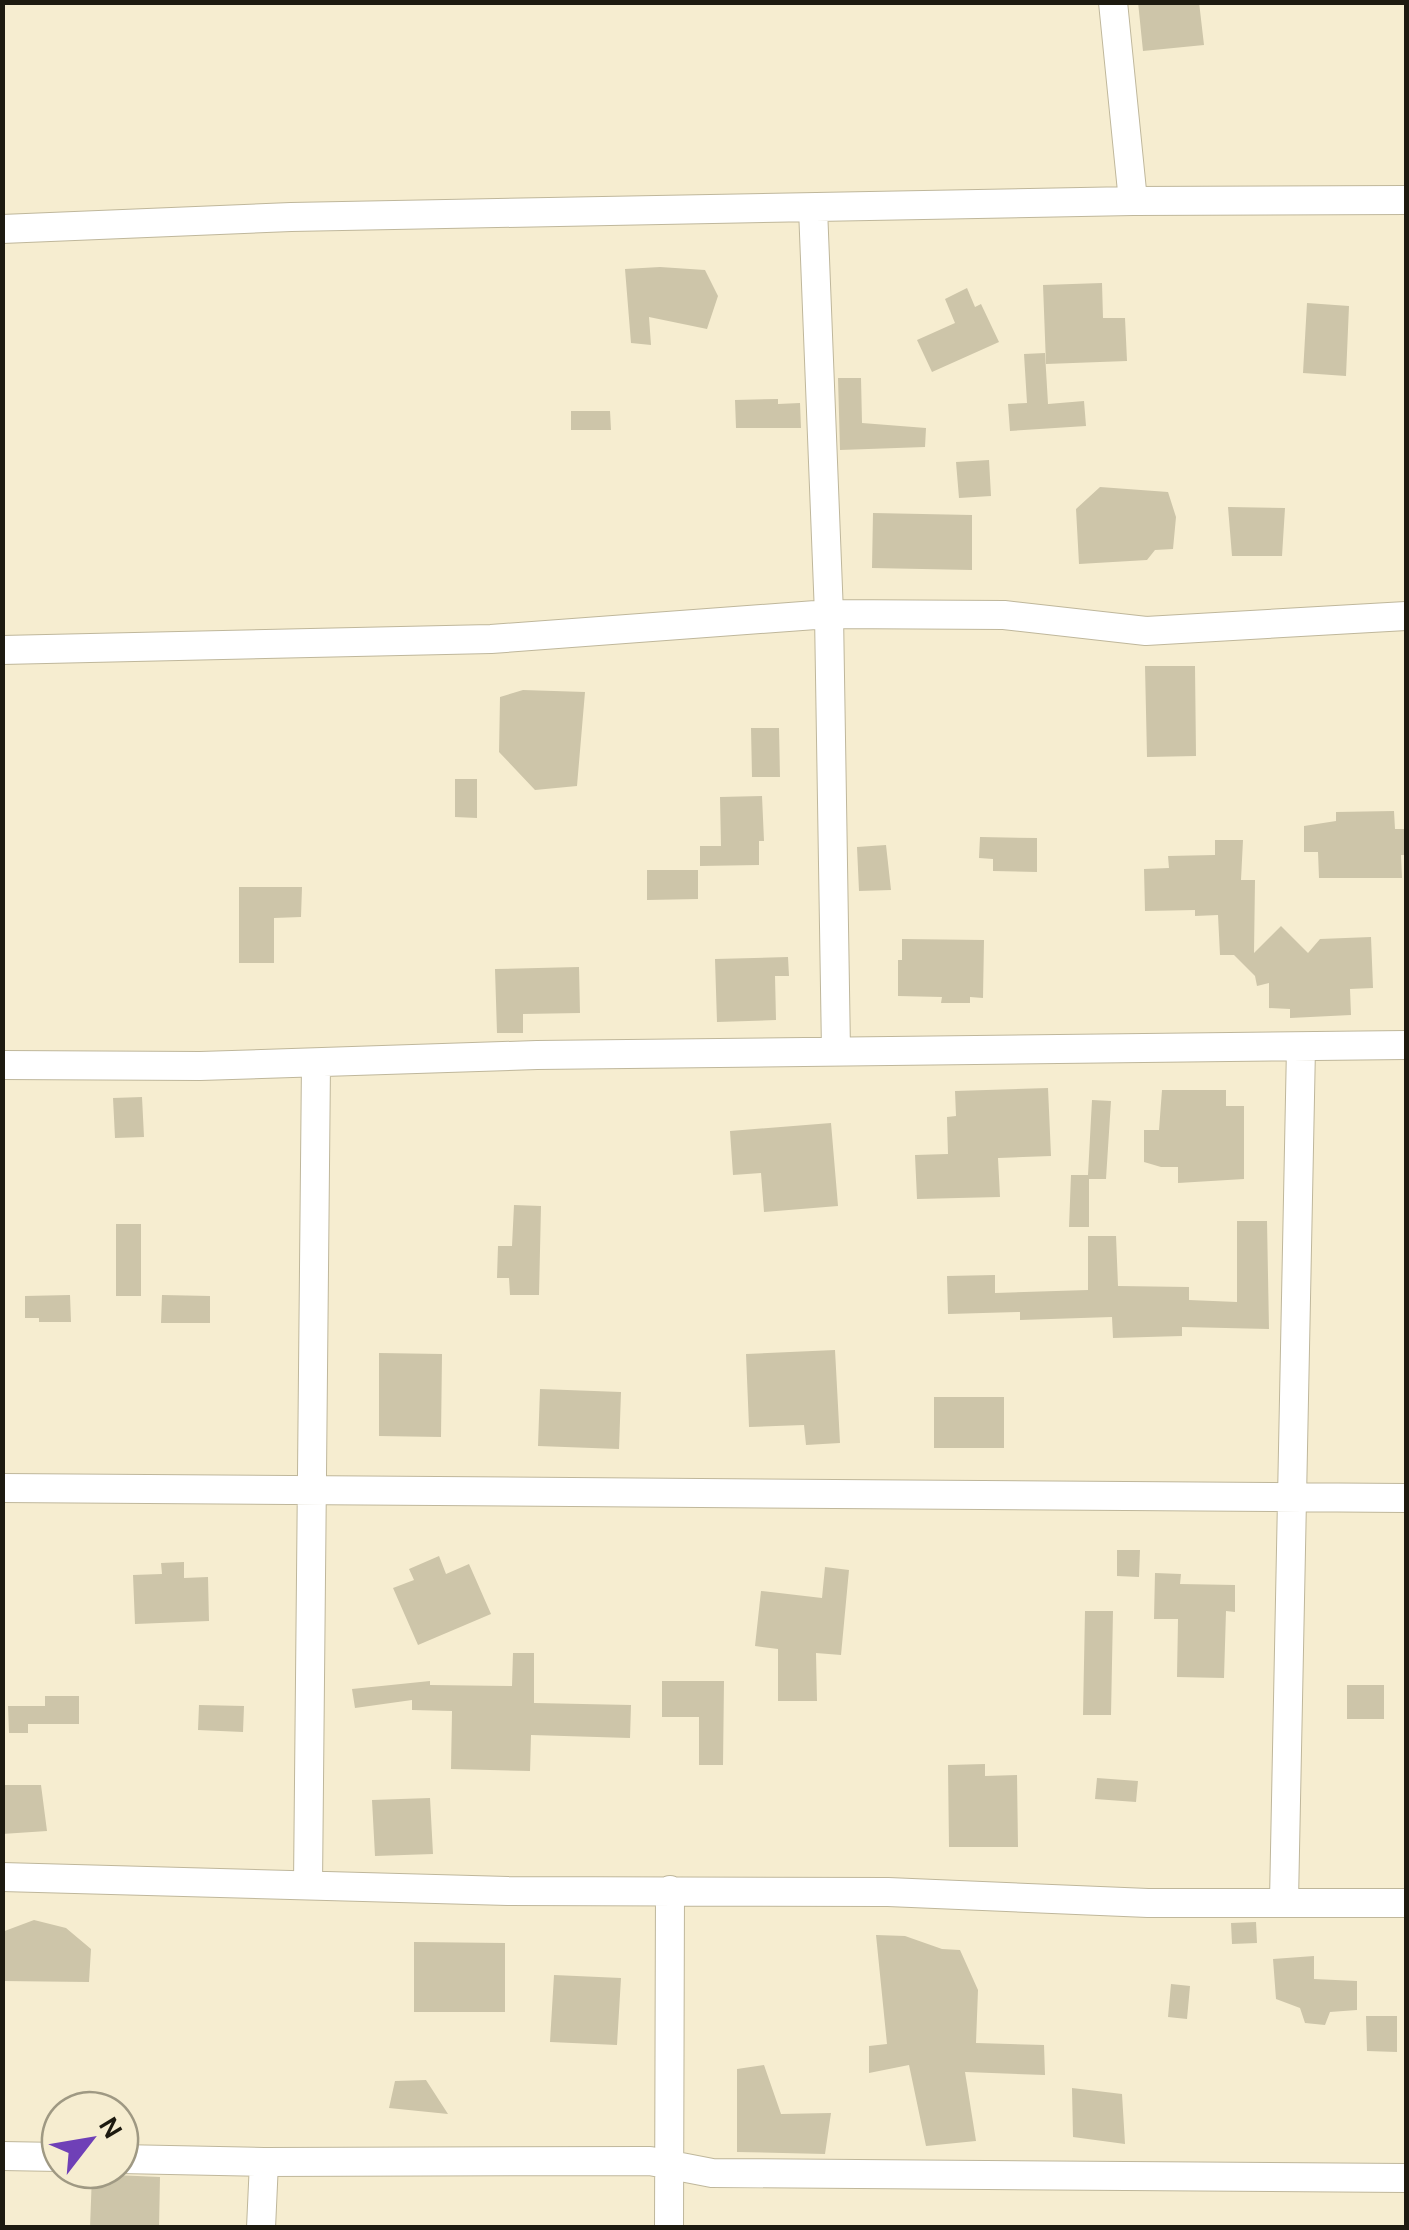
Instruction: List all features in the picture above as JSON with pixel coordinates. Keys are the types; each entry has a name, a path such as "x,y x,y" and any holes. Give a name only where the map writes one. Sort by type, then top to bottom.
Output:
{"street":[{"path":"1113,2 1132,201"},
{"path":"2,229 310,217 1132,201 1406,200"},
{"path":"813,208 829,614 836,1051"},
{"path":"2,650 492,638 829,614 1004,614 1164,632 1406,616"},
{"path":"2,1065 200,1066 537,1054 1406,1046"},
{"path":"1284,1901 1301,1047"},
{"path":"308,1885 316,1063"},
{"path":"2,1488 1406,1498"},
{"path":"2,1876 508,1891 888,1892 1148,1903 1406,1903"},
{"path":"669,2228 670,1890"},
{"path":"2,2156 40,2157"},
{"path":"140,2159 650,2161 712,2173 1406,2178"},
{"path":"261,2228 264,2162"}],"building":[{"path":"1138,2 1199,2 1204,45 1143,51"},
{"path":"625,269 705,270 718,296 707,329 649,317 651,345 631,343"},
{"path":"1102,283 1103,318 1125,318 1127,361 1046,364 1043,285"},
{"path":"967,288 975,307 981,304 999,342 932,372 917,340 955,323 945,299"},
{"path":"1307,303 1349,306 1346,376 1303,373"},
{"path":"1045,353 1048,404 1084,401 1086,426 1010,431 1008,404 1027,403 1024,354"},
{"path":"838,378 861,378 862,423 926,428 925,447 840,450"},
{"path":"778,399 778,404 800,403 801,428 736,428 735,400"},
{"path":"571,411 610,411 611,430 571,430"},
{"path":"989,460 991,496 959,498 956,462"},
{"path":"1100,487 1168,492 1176,517 1173,549 1155,550 1147,560 1079,564 1076,509"},
{"path":"1228,507 1285,508 1282,556 1232,556"},
{"path":"873,513 972,515 972,570 872,568"},
{"path":"1145,666 1195,666 1196,756 1147,757"},
{"path":"523,690 585,692 577,786 535,790 499,752 500,697"},
{"path":"751,728 779,728 780,777 752,777"},
{"path":"455,779 477,779 477,818 455,817"},
{"path":"762,796 764,841 759,841 759,865 700,866 700,846 721,846 720,797"},
{"path":"1394,811 1395,829 1406,829 1402,878 1319,878 1318,852 1304,852 1304,826 1336,821 1336,812"},
{"path":"980,837 1037,838 1037,872 993,871 993,859 979,858"},
{"path":"1215,840 1243,840 1241,880 1255,880 1254,953 1281,926 1308,953 1320,939 1371,937 1373,988 1350,989 1351,1015 1290,1018 1290,1009 1269,1008 1269,983 1257,986 1255,976 1234,955 1220,955 1218,915 1195,916 1195,910 1145,911 1144,869 1169,868 1168,856 1215,855"},
{"path":"886,845 891,890 859,891 857,847"},
{"path":"647,870 698,870 698,899 647,900"},
{"path":"239,887 302,887 301,917 274,918 274,963 239,963"},
{"path":"902,939 984,940 983,998 970,997 970,1003 941,1003 942,997 898,996"},
{"path":"788,957 789,976 775,976 776,1020 717,1022 715,959"},
{"path":"579,967 580,1013 523,1014 523,1033 497,1033 495,969"},
{"path":"1048,1088 1051,1156 998,1158 1000,1197 917,1199 915,1155 948,1154 947,1117 956,1116 955,1091"},
{"path":"1162,1090 1226,1090 1226,1106 1244,1106 1244,1179 1178,1183 1178,1167 1144,1162 1144,1130 1159,1130"},
{"path":"142,1097 144,1137 115,1138 113,1098"},
{"path":"1092,1100 1111,1101 1106,1179 1089,1179 1089,1227 1069,1227 1071,1175 1088,1175"},
{"path":"831,1123 838,1206 764,1212 761,1173 733,1175 730,1131"},
{"path":"514,1205 541,1206 539,1295 510,1295 509,1278 497,1278 498,1246 512,1246"},
{"path":"1237,1221 1267,1221 1269,1329 1182,1327 1182,1336 1113,1338 1112,1317 1020,1320 1020,1312 948,1314 947,1276 995,1275 995,1293 1088,1290 1088,1236 1116,1236 1118,1286 1189,1287 1189,1300 1237,1302"},
{"path":"116,1224 141,1224 141,1296 116,1296"},
{"path":"70,1295 71,1322 25,1318 25,1296"},
{"path":"162,1295 210,1296 210,1323 161,1323"},
{"path":"835,1350 840,1443 806,1445 804,1425 749,1427 746,1354"},
{"path":"379,1353 442,1354 441,1437 379,1436"},
{"path":"540,1389 621,1392 619,1449 538,1446"},
{"path":"934,1397 1004,1397 1004,1448 934,1448"},
{"path":"1117,1550 1140,1550 1139,1577 1117,1576"},
{"path":"439,1556 446,1574 469,1564 491,1614 418,1645 393,1588 414,1580 409,1569"},
{"path":"184,1562 184,1578 208,1577 209,1621 135,1624 133,1575 162,1574 161,1563"},
{"path":"825,1567 849,1570 841,1655 816,1653 817,1701 778,1701 778,1649 755,1646 761,1591 822,1598"},
{"path":"1155,1573 1181,1574 1180,1584 1235,1585 1235,1612 1226,1611 1224,1678 1177,1677 1178,1619 1154,1619"},
{"path":"1085,1611 1113,1611 1111,1715 1083,1715"},
{"path":"513,1653 534,1653 534,1703 631,1705 630,1738 531,1735 530,1771 451,1769 452,1711 412,1710 412,1700 355,1708 352,1689 430,1681 430,1685 512,1686"},
{"path":"662,1681 724,1681 723,1765 699,1765 699,1717 662,1717"},
{"path":"1347,1685 1384,1685 1384,1719 1347,1719"},
{"path":"45,1696 79,1696 79,1724 28,1724 28,1733 9,1733 8,1706 45,1706"},
{"path":"199,1705 244,1706 243,1732 198,1730"},
{"path":"985,1764 985,1776 1017,1775 1018,1847 949,1847 948,1765"},
{"path":"1097,1778 1138,1781 1136,1802 1095,1799"},
{"path":"2,1785 41,1785 47,1831 2,1834"},
{"path":"430,1798 433,1854 375,1856 372,1800"},
{"path":"34,1920 66,1928 91,1949 89,1982 2,1981 2,1932"},
{"path":"1256,1922 1257,1943 1232,1944 1231,1923"},
{"path":"876,1935 905,1936 942,1949 960,1950 978,1990 976,2043 1044,2045 1045,2075 965,2072 976,2141 926,2146 909,2065 869,2073 869,2046 887,2044"},
{"path":"414,1942 505,1943 505,2012 414,2012"},
{"path":"1314,1956 1314,1979 1357,1981 1357,2010 1330,2012 1325,2025 1305,2023 1300,2008 1276,1999 1273,1959"},
{"path":"554,1975 621,1978 617,2045 550,2042"},
{"path":"1171,1984 1190,1986 1187,2019 1168,2017"},
{"path":"1366,2016 1397,2016 1397,2052 1367,2051"},
{"path":"764,2065 781,2114 831,2113 825,2154 737,2152 737,2069"},
{"path":"426,2080 448,2114 389,2108 395,2081"},
{"path":"1072,2088 1122,2094 1125,2144 1073,2137"},
{"path":"140,2176 160,2177 159,2228 90,2228 91,2190 140,2190"}]}
